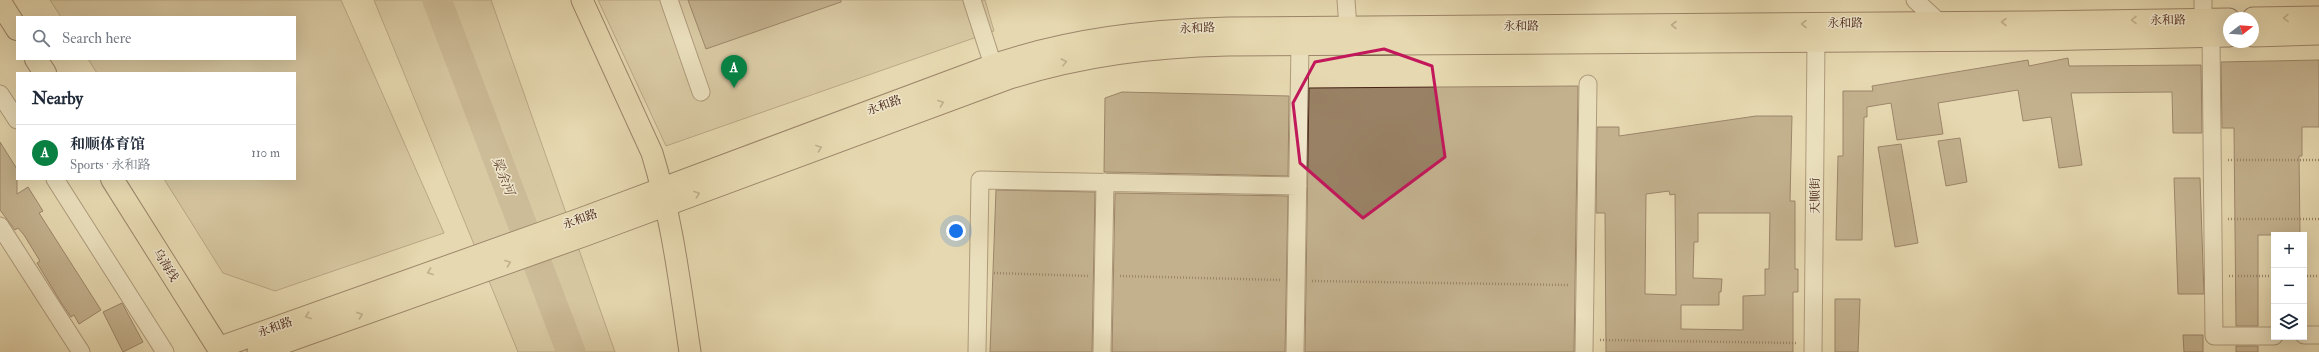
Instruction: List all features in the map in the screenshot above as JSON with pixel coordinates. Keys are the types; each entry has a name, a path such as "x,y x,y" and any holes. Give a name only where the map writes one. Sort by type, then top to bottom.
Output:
{"highway":[{"path":"0,2 16,27"},
{"path":"37,60 44,72"},
{"name":"乌海线","path":"113,180 220,350"}],"main road":[{"path":"582,0 652,153 674,249 690,352"},
{"path":"2259,18 2319,17"},
{"name":"永和路","path":"663,197 1048,66 1107,54 1157,48 1300,44 1816,41 2212,23 2223,20"},
{"name":"永和路","path":"220,350 469,268 632,209 994,65 1070,43 1147,31 1228,28 1940,23 2212,23"},
{"path":"2259,36 2319,34"},
{"name":"永和路","path":"258,352 469,268"}],"street":[{"path":"669,0 701,92"},
{"path":"972,0 994,65"},
{"path":"1346,0 1348,27"},
{"path":"1915,0 1940,23"},
{"path":"2212,23 2214,336 2271,336"},
{"name":"天顺街","path":"1813,348 1816,41"},
{"path":"1294,352 1300,44"},
{"path":"1584,346 1588,84"},
{"path":"0,94 16,118"},
{"path":"55,180 166,352"},
{"path":"977,352 980,180 1298,186"},
{"path":"1102,352 1105,182"},
{"path":"0,226 80,352"},
{"path":"2307,335 2319,335"}],"path":[{"path":"2213,160 2319,160"},
{"path":"2213,219 2319,219"},
{"path":"979,273 1585,286"},
{"path":"2214,276 2271,276"},
{"path":"2307,276 2319,276"},
{"path":"1584,346 1813,348"}],"highlighted area":[{"path":"1384,49 1432,66 1445,157 1407,183 1363,218 1300,163 1293,103 1315,62"}],"shaded area":[{"path":"50,0 341,0 444,233 275,291 223,273 165,180 296,180 296,72 96,72 89,60 296,60 296,16 60,16"},
{"path":"374,0 491,0 615,352 518,352"},
{"path":"598,0 985,0 994,31 666,146"}],"building":[{"path":"688,0 841,0 841,2 706,49"},
{"path":"2068,58 2069,66 2201,65 2202,133 2173,133 2172,92 2071,93 2082,165 2059,168 2051,117 2023,121 2018,90 1938,103 1943,134 1897,140 1891,103 1867,107 1867,117 1864,117 1862,240 1836,240 1838,156 1843,156 1843,91 1873,91 1872,86 2028,60 2029,66"},
{"path":"2319,60 2319,127 2302,127 2302,156 2299,156 2300,232 2271,232 2271,235 2258,235 2258,326 2236,326 2234,128 2222,128 2221,62"},
{"path":"1578,86 1574,352 1305,352 1309,88"},
{"path":"1122,92 1289,96 1288,176 1104,172 1105,98"},
{"path":"1756,116 1792,116 1790,201 1795,201 1795,269 1798,269 1798,292 1793,292 1793,352 1606,352 1605,213 1596,213 1597,127 1619,127 1619,136","holes":["1669,191 1670,195 1675,194 1676,295 1645,294 1646,194","1698,213 1770,213 1769,269 1765,269 1765,295 1743,296 1743,330 1681,329 1681,305 1719,305 1719,292 1721,292 1722,279 1693,278 1694,242 1698,242"]},
{"path":"1960,138 1967,182 1946,186 1938,141"},
{"path":"0,142 16,167 17,194 28,187 43,211 39,213 101,310 79,324 74,315 71,317 37,263 40,261 24,235 18,228 15,230 0,210"},
{"path":"1901,144 1918,243 1895,247 1878,147"},
{"path":"2174,178 2200,178 2204,294 2178,294"},
{"path":"996,190 1095,192 1092,352 990,352"},
{"path":"1115,193 1288,196 1285,352 1112,352"},
{"path":"1835,299 1860,299 1858,352 1835,352"},
{"path":"122,303 143,342 123,352 103,312"},
{"path":"2183,335 2203,335 2203,352 2184,352"},
{"path":"2236,346 2258,346 2258,352 2236,352"}],"waterway":[{"name":"梁余河","path":"437,0 571,352"}],"place":[{"name":"和顺体育馆","path":"734,88"}]}
